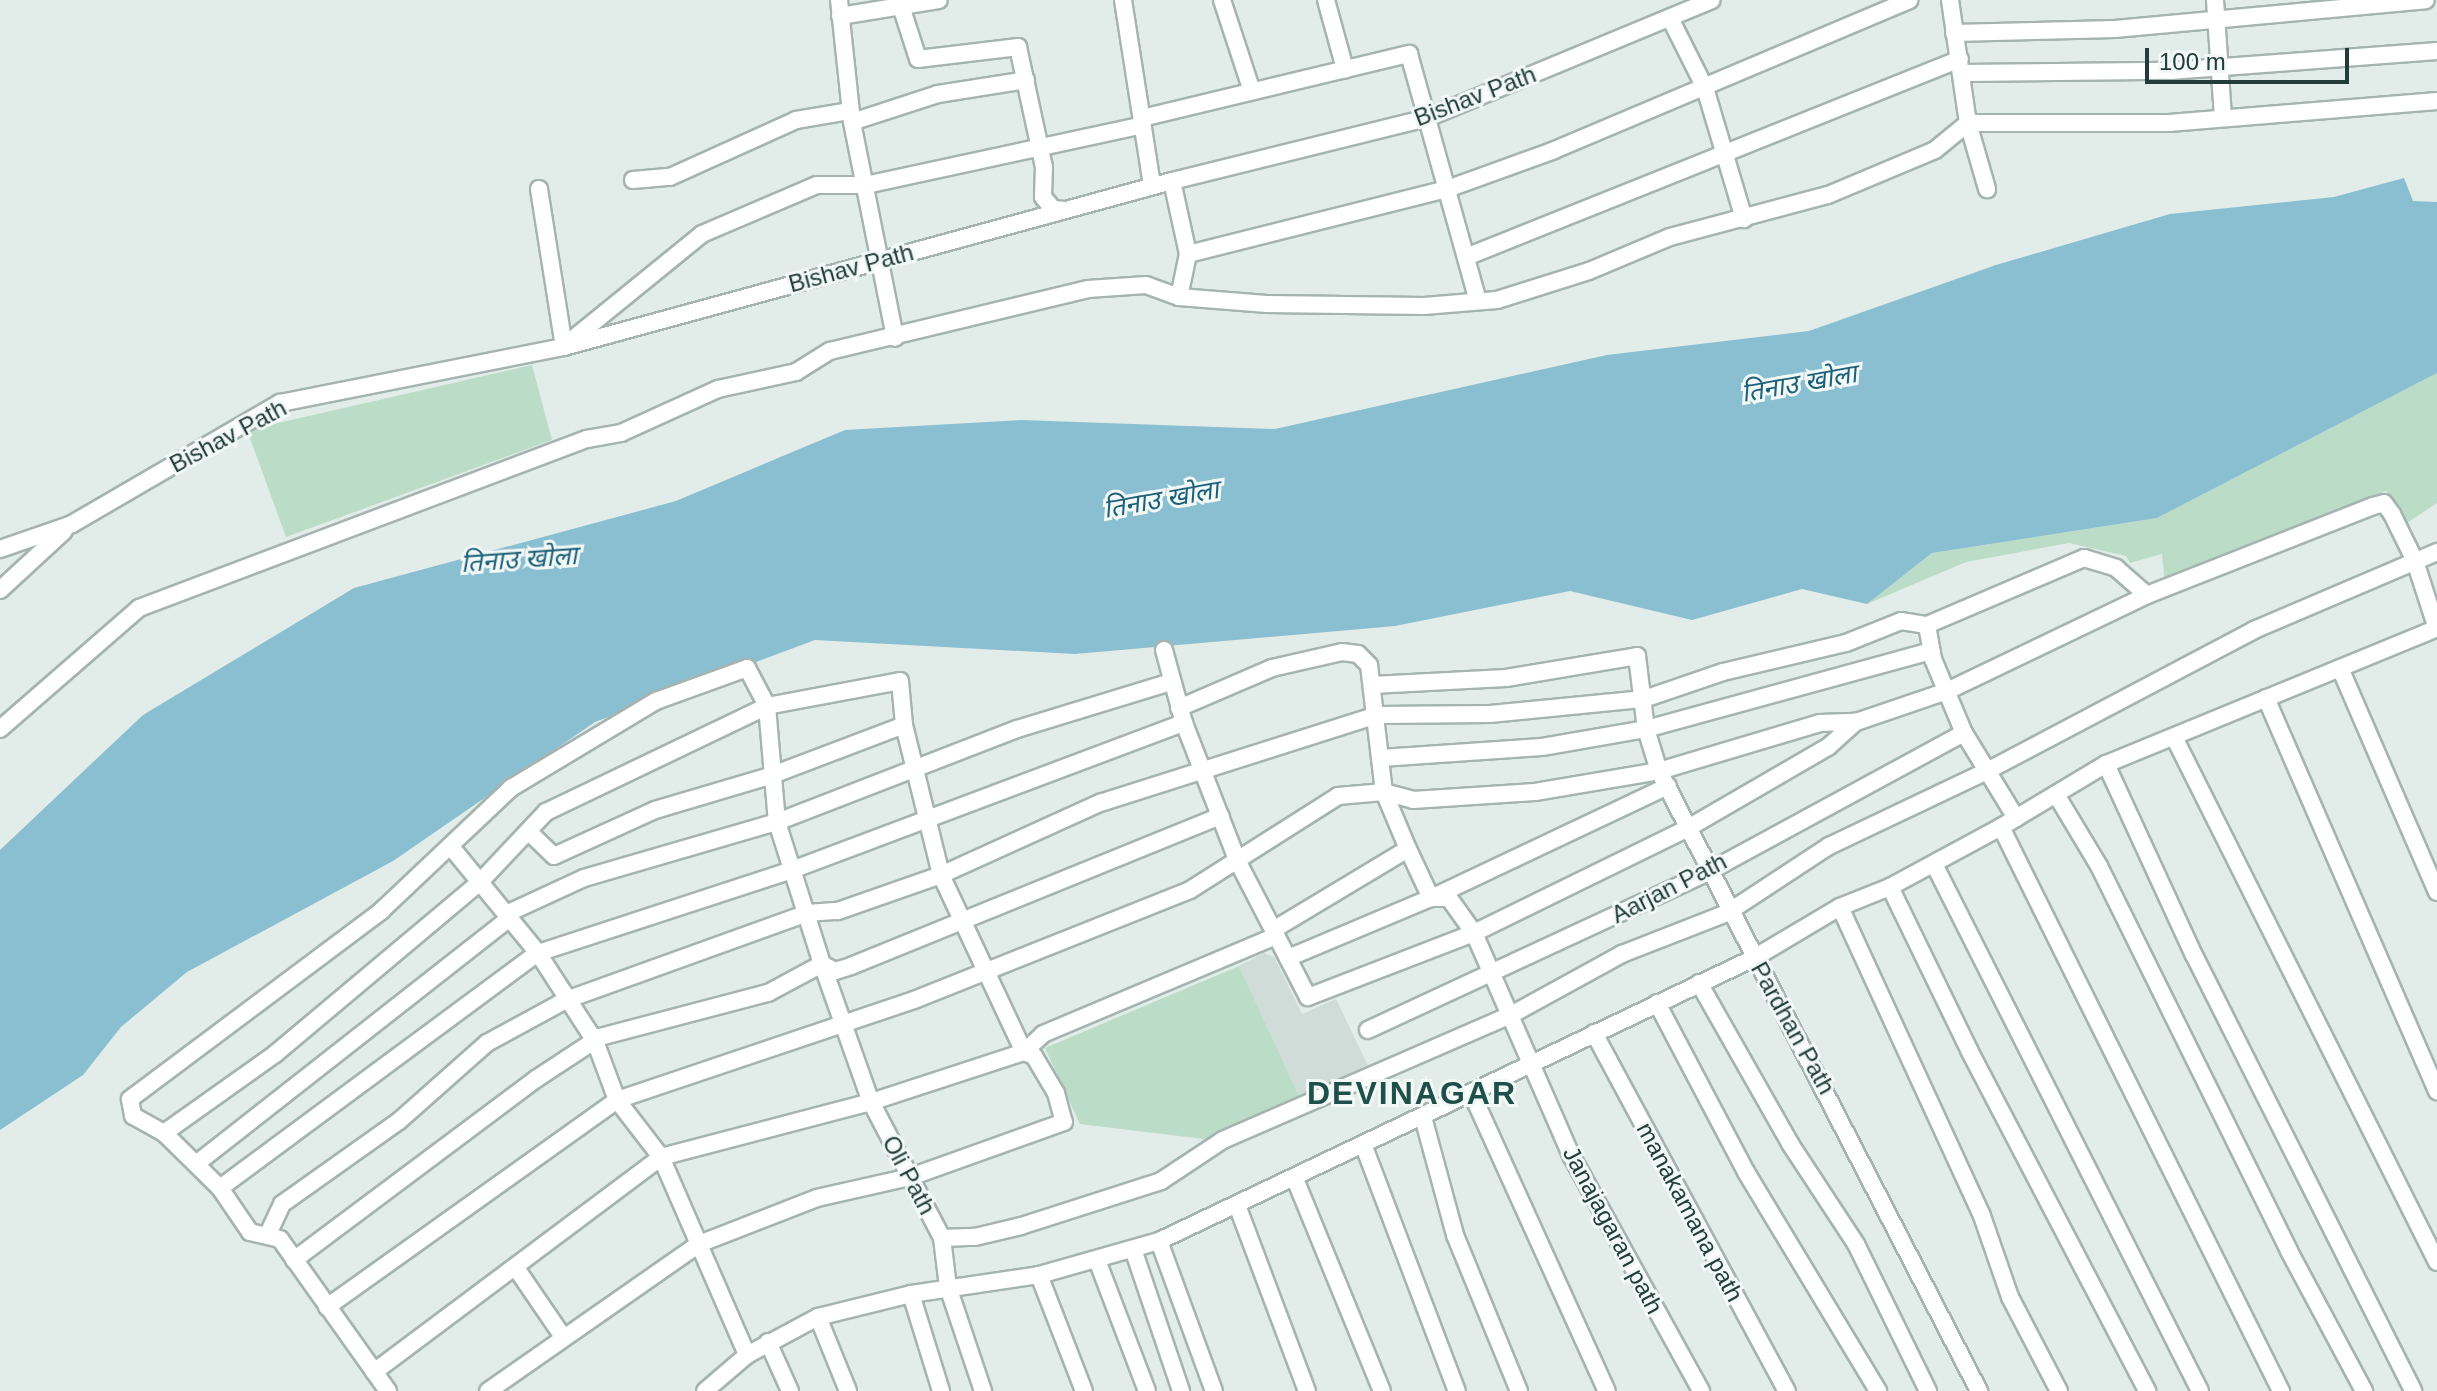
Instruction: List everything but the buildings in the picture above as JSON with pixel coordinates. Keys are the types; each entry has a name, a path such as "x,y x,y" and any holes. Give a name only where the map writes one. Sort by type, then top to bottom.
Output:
{"street":[{"path":"895,338 876,261 866,185 851,117 839,8 939,0"},
{"path":"1123,0 1152,186"},
{"path":"1222,0 1252,91"},
{"path":"1326,0 1345,69"},
{"name":"Bishav Path","path":"0,549 72,524 280,403 564,347 1152,186 1427,118 1712,0"},
{"path":"1188,254 1447,189 1705,88 1909,0"},
{"path":"1950,0 1968,123 1987,189"},
{"path":"2215,0 2223,118"},
{"path":"1954,33 2218,20 2426,0"},
{"path":"899,3 918,59 1018,47 1040,143 1043,197 1053,209 1066,210"},
{"path":"1670,18 1705,88 1744,219"},
{"path":"1466,257 1962,66 2221,66 2437,51"},
{"path":"564,347 702,234 817,185 866,185 1142,121 1409,54 1478,301"},
{"path":"633,180 670,177 796,120 851,117 938,94 1026,80"},
{"path":"0,729 139,608 587,439 621,433 718,389 796,372 830,351 895,338 1088,289 1146,285 1179,297 1267,304 1424,306 1523,294 1670,237 1828,195 1935,150 1968,123 2223,118 2437,101"},
{"path":"1172,181 1188,254 1179,297"},
{"path":"539,189 564,347"},
{"path":"327,1307 617,1100 989,971 1190,890 1338,796 1384,792 1413,800 1535,792 1659,771 1820,723 1856,722 1947,691 2147,595 2384,503 2415,561 2437,628 2106,764 2057,796 1934,864 1890,887 1840,907 1754,958 1295,1179 1159,1241 1134,1252 1039,1275 911,1294 818,1317 747,1355 721,1384 705,1391"},
{"path":"0,590 72,524"},
{"path":"942,1238 975,1237 1021,1226 1161,1181 1223,1140 1511,1015 1622,954 1727,913 1829,846 1987,771 2254,630 2437,552"},
{"path":"269,1232 282,1204 399,1121 487,1043 566,1000 807,913 838,911 941,875 1100,803 1203,773 1378,715 1490,714 1644,699 1723,672 1846,643 1901,621 1927,625 2084,558 2116,568 2147,595"},
{"path":"1927,625 1932,651 1964,733 1987,771 2008,822 2281,1391"},
{"path":"1164,650 1181,715 1238,862 1308,997 1474,933 1688,828 1828,747 1856,722"},
{"path":"1381,758 1542,747 1646,729 1932,651"},
{"path":"220,1188 538,953 792,870 927,819 1181,715 1272,668 1342,652 1358,654 1369,665 1378,715 1384,792 1431,898"},
{"name":"Pardhan Path","path":"1372,685 1506,678 1637,656 1646,729 1659,771 1727,913 1843,1120 1979,1391"},
{"path":"388,1391 280,1239 269,1232 250,1232 220,1188 196,1164 164,1133 133,1116 130,1099 381,911 452,848 511,788 656,701 747,668 767,706"},
{"path":"2340,668 2437,892"},
{"path":"164,1133 275,1054 481,881 546,812 767,706 893,680 903,688 904,725 941,875 989,971 1024,1052 1034,1056 1049,1078 1064,1122 910,1177 817,1198 699,1244 488,1391"},
{"path":"196,1164 508,916 584,878 777,822 1017,729 1171,682"},
{"path":"2266,698 2437,1091"},
{"name":"Oli Path","path":"767,706 773,729 770,776 777,822 792,870 871,1102 942,1238 948,1287 983,1391"},
{"path":"528,831 554,856 655,810 770,776 904,725"},
{"name":"Aarjan Path","path":"1368,1030 1708,872 1964,733"},
{"path":"2174,737 2437,1262"},
{"path":"2106,764 2194,955 2413,1391"},
{"path":"1288,958 1431,898 1668,786"},
{"path":"2057,796 2099,866 2289,1251 2364,1391"},
{"path":"294,1260 536,1079 595,1041 768,993 822,964 835,971 965,924 1221,816"},
{"path":"452,848 538,953 595,1041 617,1100 661,1157 747,1355"},
{"path":"374,1372 661,1157 871,1102 1024,1052 1043,1034 1274,933 1408,849"},
{"path":"1934,864 2200,1391"},
{"path":"1890,887 1969,1050 2147,1391"},
{"name":"Janajagaran path","path":"1431,898 1449,898 1474,933 1534,1064 1572,1157 1701,1391"},
{"path":"1840,907 1982,1216 2010,1297 2059,1391"},
{"path":"1699,983 1791,1145 1856,1244 1928,1391"},
{"path":"1657,1003 1746,1172 1878,1391"},
{"name":"manakamana path","path":"1594,1033 1787,1391"},
{"path":"1472,1094 1607,1391"},
{"path":"1423,1117 1455,1235 1519,1391"},
{"path":"1363,1144 1457,1391"},
{"path":"1295,1179 1382,1391"},
{"path":"1237,1205 1307,1391"},
{"path":"1159,1241 1214,1391"},
{"path":"1134,1252 1181,1391"},
{"path":"1097,1260 1147,1391"},
{"path":"516,1268 563,1337"},
{"path":"1039,1275 1084,1391"},
{"path":"911,1294 941,1391"},
{"path":"818,1317 848,1391"},
{"path":"768,1342 790,1391"}],"shaded area":[{"path":"1264,953 1274,957 1302,1014 1336,999 1370,1070 1302,1102 1239,966"}],"green space":[{"path":"532,365 552,440 286,537 247,430"},
{"path":"2437,373 2437,503 2407,523 2386,491 2165,585 2162,554 2130,563 2126,556 2069,543 1966,562 1867,604 1932,553 2157,518"},
{"path":"1239,966 1301,1100 1212,1140 1080,1124 1045,1048"}],"water":[{"name":"तिनाउ खोला","path":"2404,178 2413,201 2437,202 2437,373 2157,518 1932,553 1867,604 1802,589 1692,620 1570,591 1395,626 1075,654 815,640 595,722 393,861 187,972 121,1027 83,1075 0,1130 0,850 143,715 354,588 676,501 845,430 1021,420 1275,429 1607,355 1809,331 1996,265 2170,214 2334,197"}],"district":[{"name":"DEVINAGAR","path":"1412,1093"}]}
